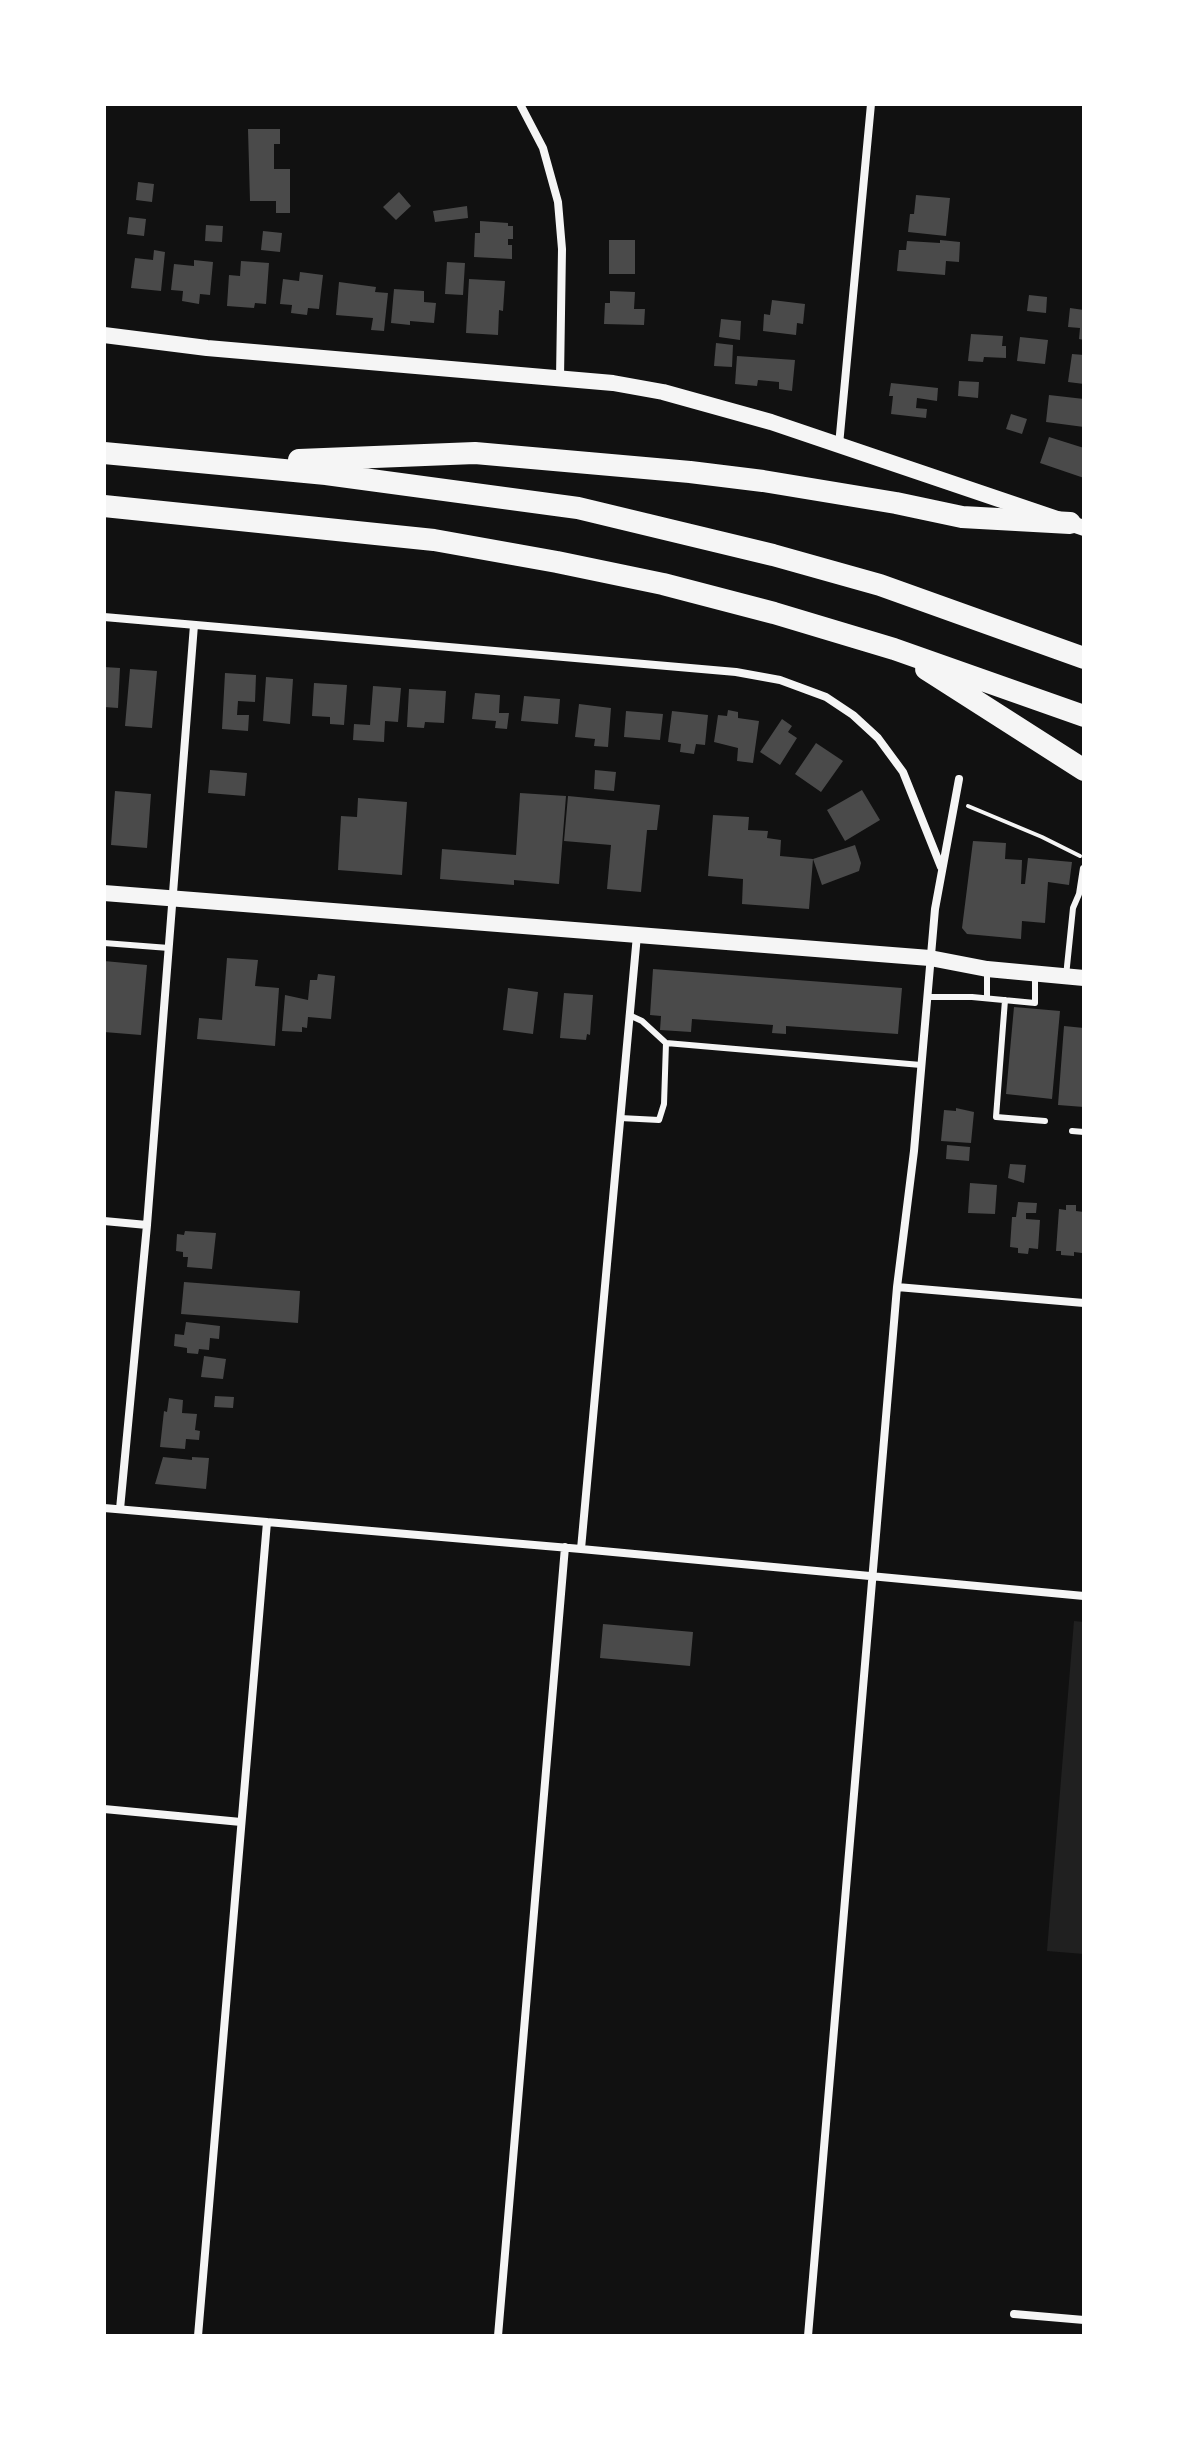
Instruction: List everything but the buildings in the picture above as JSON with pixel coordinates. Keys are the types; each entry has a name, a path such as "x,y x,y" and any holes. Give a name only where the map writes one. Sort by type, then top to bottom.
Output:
{"highway":[{"path":"104,453 356,478 578,508 773,555 880,585 1084,658"},
{"path":"205,463 475,453 690,472 896,503 962,517 1077,526"},
{"path":"104,506 419,538 677,587 894,649 1084,716"},
{"path":"894,649 1084,770"}],"main road":[{"path":"104,335 207,348 613,383 706,402 1077,526"},
{"path":"104,893 930,958 987,969 1084,978"}],"street":[{"path":"520,104 543,148 558,202 562,249 560,378"},
{"path":"839,445 871,104"},
{"path":"104,617 736,672 780,680 826,697 853,715 878,738 903,772 941,869"},
{"path":"120,1509 147,1225 194,625"},
{"path":"808,2336 897,1287 914,1151 930,958 941,869 959,779"},
{"path":"581,1549 637,934"},
{"path":"104,1221 147,1225"},
{"path":"897,1287 1084,1303"},
{"path":"104,1508 1084,1596"},
{"path":"198,2336 267,1522"},
{"path":"498,2336 565,1547"},
{"path":"104,1809 241,1822"},
{"path":"1014,2314 1084,2320"}],"lane":[{"path":"1066,976 1073,908 1079,894 1083,868"},
{"path":"104,943 169,948"},
{"path":"987,969 987,998"},
{"path":"927,997 1035,1003 1035,973"},
{"path":"1005,1000 996,1117 1045,1121"},
{"path":"629,1015 642,1021 666,1043 921,1065"},
{"path":"620,1118 659,1120 664,1104 666,1043"},
{"path":"1072,1131 1084,1132"}],"path":[{"path":"954,801 1076,852 1082,858 1083,868"}],"shaded area":[{"path":"1074,1621 1084,1622 1084,1954 1047,1951"}]}
